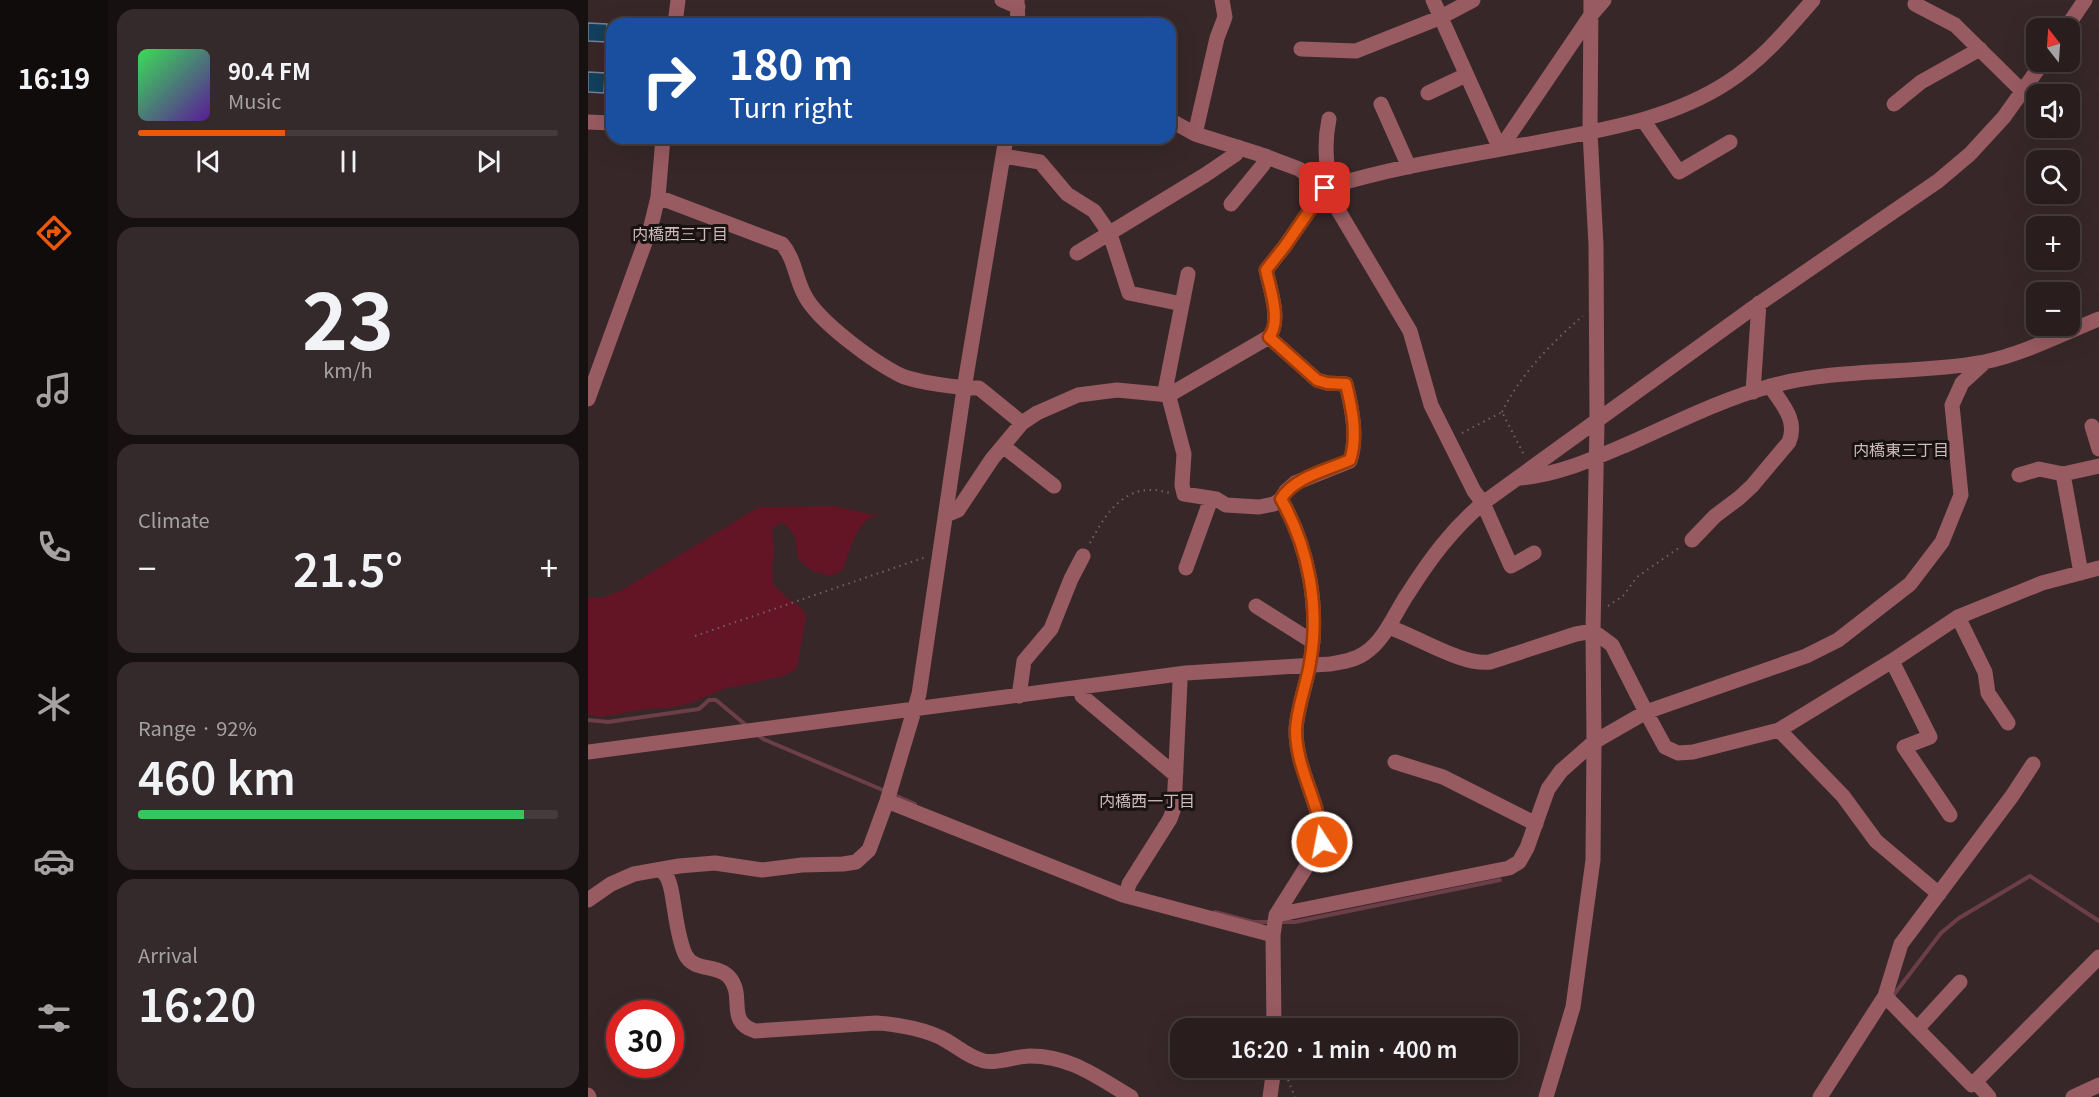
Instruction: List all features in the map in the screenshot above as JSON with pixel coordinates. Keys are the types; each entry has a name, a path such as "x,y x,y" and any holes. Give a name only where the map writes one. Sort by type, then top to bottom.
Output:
{"street":[{"path":"676,18 678,0"},
{"path":"1002,0 1017,3 1018,18"},
{"path":"1195,134 1217,38 1225,16 1222,0"},
{"path":"1433,0 1439,18 1500,149"},
{"path":"1301,49 1356,51 1439,18 1473,0"},
{"path":"1500,149 1591,7 1604,0"},
{"path":"946,514 958,510 1003,446 1022,423 1036,413 1078,395 1117,390 1169,395 1269,337 1274,330 1275,317 1266,270 1327,187 1409,167 1643,120 1689,103 1728,82 1767,53 1813,0"},
{"path":"2073,18 2085,0"},
{"path":"1915,4 1955,25 2022,91"},
{"path":"1546,1097 1573,1007 1593,860 1593,608 1597,422 1596,245 1590,132 1591,7"},
{"path":"1894,104 1921,82 1980,49"},
{"path":"588,752 1179,674 1346,662 1365,653 1378,642 1435,552 1461,521 1759,303 1938,181 2004,117 2036,72"},
{"path":"1428,93 1466,75"},
{"path":"1381,104 1409,167"},
{"path":"1329,119 1324,139 1327,187 1410,332 1431,405 1474,491 1483,503 1511,566 1534,553"},
{"path":"1643,120 1679,172 1730,142"},
{"path":"588,123 606,123"},
{"path":"1176,123 1195,134 1299,169 1327,187"},
{"path":"588,399 645,245 658,197 662,144"},
{"path":"588,900 610,884 634,874 715,862 762,870 856,862 869,850 887,801 919,694 964,389 1005,144"},
{"path":"1077,254 1236,154 1238,147"},
{"path":"1003,156 1040,162 1067,194 1094,211 1110,234 1129,293 1182,304"},
{"path":"1231,204 1263,165 1266,156"},
{"path":"658,197 783,244 789,252 803,294 816,311 856,346 904,376 964,389 979,388 1022,423"},
{"path":"1188,274 1166,386 1184,454 1182,485 1184,494 1211,499 1226,505 1259,507 1274,504 1294,483 1350,460 1353,451 1353,424 1346,384 1317,380 1269,337"},
{"path":"1753,392 1759,303"},
{"path":"1517,478 1541,476 1597,458 1700,412 1770,386 1837,375 1985,362 2099,319"},
{"path":"1276,915 1509,868 1519,862 1527,848 1548,789 1561,771 1594,742 1646,712 1806,656 1838,640 1910,584 1942,542 1961,495 1952,405 1962,382 1985,362"},
{"path":"1692,540 1715,516 1752,486 1789,442 1793,433 1791,417 1770,386"},
{"path":"2092,426 2099,449"},
{"path":"1003,446 1054,486"},
{"path":"2019,475 2039,470 2063,474 2099,466"},
{"path":"2063,474 2080,573"},
{"path":"1186,568 1211,499"},
{"path":"1274,1018 1273,935 1276,915 1322,842 1322,829 1302,770 1296,730 1314,634 1309,572 1296,532 1281,499"},
{"path":"1019,696 1024,661 1051,629 1083,556"},
{"path":"1388,627 1464,659 1481,663 1593,631 1612,645 1665,747 1678,753 1693,752 1779,730 1892,661 1959,616 2026,589 2099,568"},
{"path":"1256,606 1313,642"},
{"path":"1959,616 1985,672 1988,693 2008,723"},
{"path":"1892,661 1930,737 1904,747 1950,815"},
{"path":"1126,896 1129,884 1170,819 1174,808 1179,674"},
{"path":"1080,688 1082,696 1172,772 1176,772"},
{"path":"1779,730 1843,796 1876,841 1939,894"},
{"path":"1395,762 1443,777 1536,824"},
{"path":"1820,1097 1885,996 1901,944 2012,796 2033,764"},
{"path":"887,801 1126,896 1273,935"},
{"path":"661,870 669,881 681,944 687,958 697,965 722,972 730,978 736,992 738,1017 745,1028 755,1031 891,1024 945,1040 969,1056 986,1062 1027,1056 1061,1059 1084,1069 1131,1097"},
{"path":"1885,996 1972,1084 2099,957"},
{"path":"1917,1029 1960,981"},
{"path":"1270,1097 1273,1078"},
{"path":"1975,1082 1989,1097"},
{"path":"2073,1097 2099,1085"}],"path":[{"path":"1449,439 1502,412 1509,397 1553,344 1584,315 1596,312"},
{"path":"1502,412 1531,468"},
{"path":"1083,556 1100,523 1123,498 1134,491 1161,490 1184,494"},
{"path":"1593,608 1615,603 1636,577 1692,540"},
{"path":"695,636 940,552"},
{"path":"1287,1079 1295,1097"}],"shaded area":[{"path":"833,506 879,516 870,518 861,527 853,541 843,570 831,576 814,572 798,559 795,536 783,522 772,528 773,584 786,597 800,606 806,616 797,668 784,676 724,689 688,704 601,717 588,714 588,598 602,598 624,589 759,507"}],"building":[{"path":"588,23 606,24 606,42 588,41"},
{"path":"588,72 605,73 604,93 588,92"}],"waterway":[{"path":"588,720 608,722 699,709 709,700 716,700 747,726"},
{"path":"758,735 885,791"},
{"path":"892,794 915,804"},
{"path":"1892,997 1941,933 1959,918 2030,876 2099,921"},
{"path":"1280,922 1295,922 1500,880"},
{"path":"1215,912 1253,922 1273,922"}],"district":[{"name":"内橋西三丁目","path":"680,233"},
{"name":"内橋東三丁目","path":"1901,449"},
{"name":"内橋西一丁目","path":"1147,800"}],"route":[{"path":"1322,842 1322,829 1302,770 1296,730 1314,634 1309,572 1296,532 1281,499 1294,483 1350,460 1353,451 1353,424 1346,384 1317,380 1269,337 1274,330 1275,317 1266,270 1325,188"}]}
